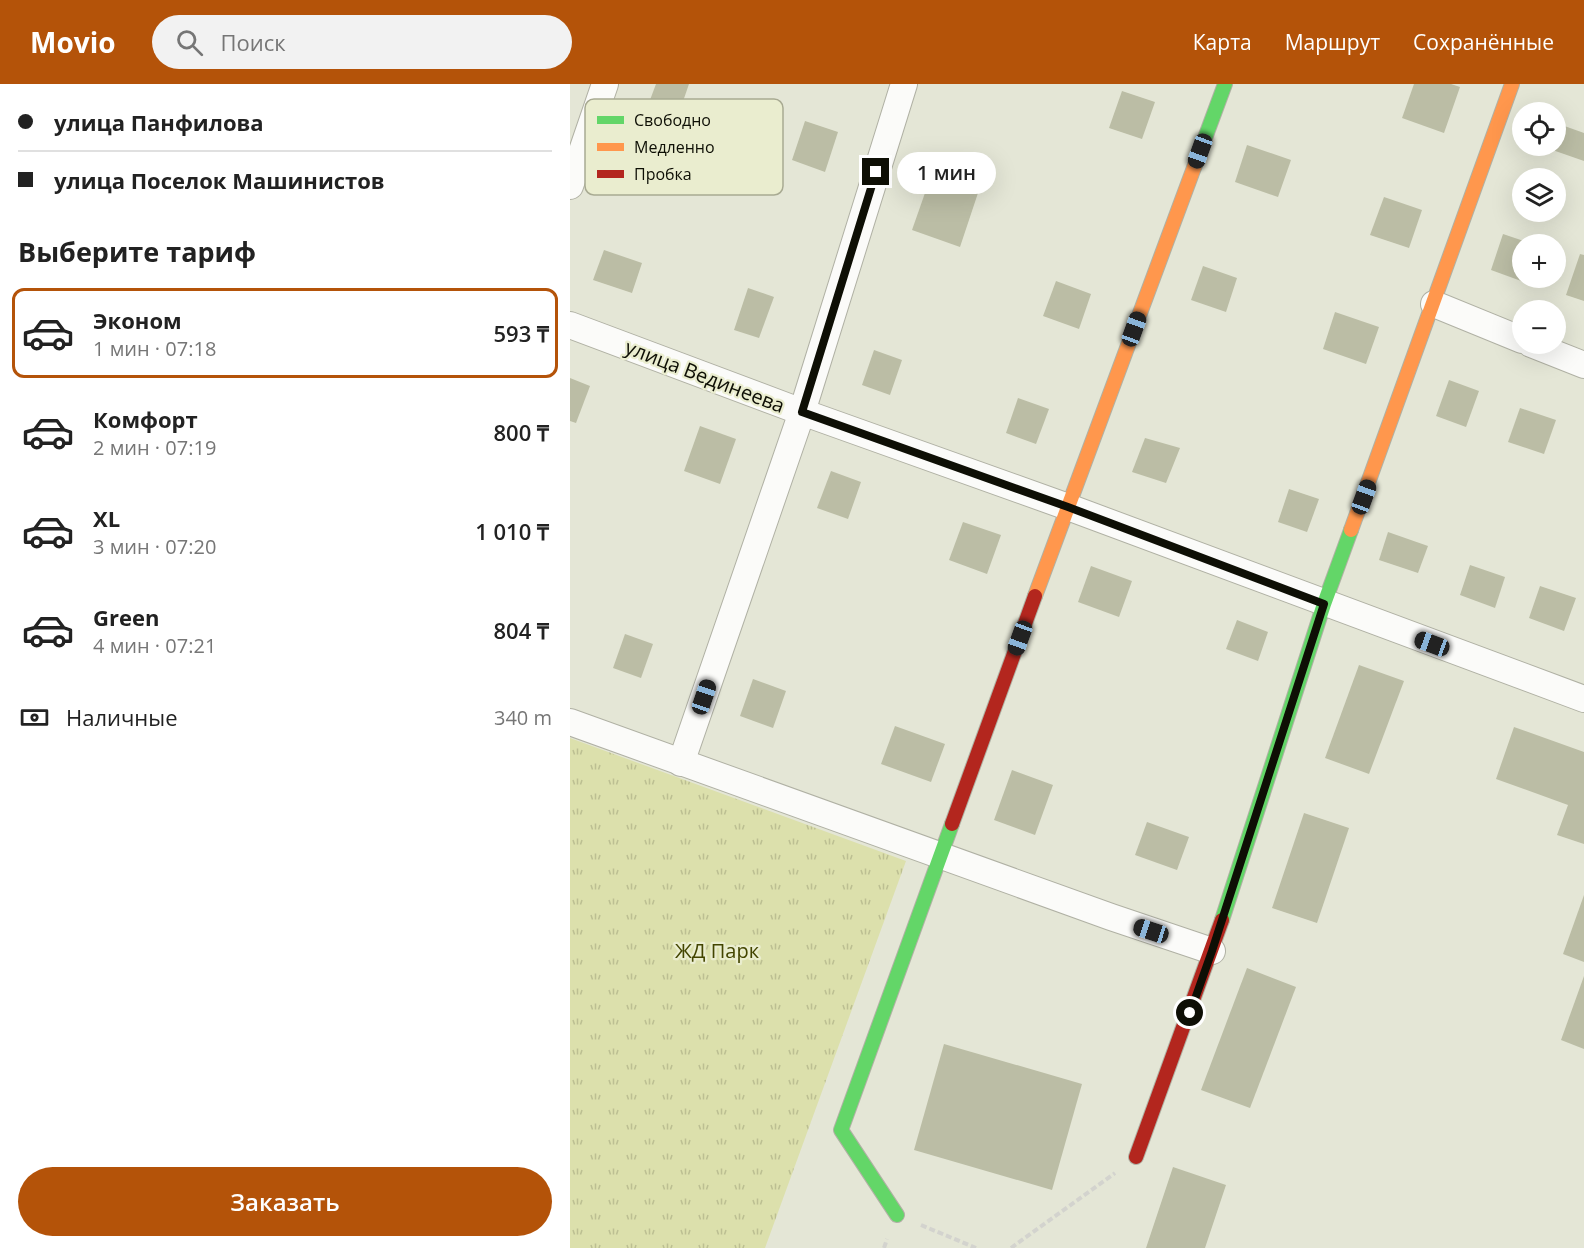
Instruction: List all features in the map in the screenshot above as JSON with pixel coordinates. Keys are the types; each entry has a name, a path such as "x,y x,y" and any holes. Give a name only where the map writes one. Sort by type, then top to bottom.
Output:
{"street":[{"path":"600,99 605,84"},
{"path":"681,763 802,412 904,84"},
{"path":"897,1215 841,1130 1225,84"},
{"path":"1136,1157 1212,951 1324,604 1512,84"},
{"path":"570,186 585,142"},
{"path":"1434,304 1512,336"},
{"name":"улица Вединеева","path":"570,326 1068,507 1584,699"},
{"path":"1556,354 1584,365"},
{"path":"570,722 1111,917 1212,951"}],"path":[{"path":"1011,1248 1136,1157"},
{"path":"897,1215 976,1248"}],"green space":[{"name":"ЖД Парк","path":"570,738 906,861 765,1248 570,1248"}],"building":[{"path":"656,84 689,84 684,99 650,99"},
{"path":"1414,84 1451,84 1460,87 1444,133 1402,118"},
{"path":"1122,91 1155,102 1142,139 1109,128"},
{"path":"805,121 838,132 825,172 792,160"},
{"path":"1566,127 1584,133 1584,161 1566,155"},
{"path":"1247,145 1291,160 1278,197 1235,182"},
{"path":"932,173 979,190 960,247 912,230"},
{"path":"1384,197 1422,210 1409,248 1370,235"},
{"path":"1503,234 1512,237 1512,278 1491,270"},
{"path":"604,250 642,263 632,293 593,280"},
{"path":"1580,254 1584,255 1584,301 1566,295"},
{"path":"1203,266 1237,278 1226,312 1191,300"},
{"path":"1056,281 1091,294 1079,329 1043,316"},
{"path":"748,288 774,297 759,338 734,330"},
{"path":"1335,312 1379,327 1366,364 1323,349"},
{"path":"874,350 902,360 890,395 862,385"},
{"path":"570,378 590,386 576,423 570,421"},
{"path":"1449,380 1479,391 1466,427 1436,416"},
{"path":"1018,398 1049,409 1036,444 1006,433"},
{"path":"1520,408 1556,420 1544,454 1508,442"},
{"path":"700,426 736,439 720,484 684,471"},
{"path":"1145,438 1180,448 1166,483 1132,472"},
{"path":"831,471 861,482 848,519 817,508"},
{"path":"1289,489 1319,499 1307,532 1278,522"},
{"path":"963,522 1001,535 987,574 949,560"},
{"path":"1388,532 1428,546 1418,573 1379,560"},
{"path":"1470,565 1505,577 1495,608 1460,595"},
{"path":"1091,566 1132,581 1119,617 1078,602"},
{"path":"1540,586 1576,598 1564,631 1529,618"},
{"path":"1237,620 1268,632 1258,661 1226,649"},
{"path":"625,634 653,644 641,678 613,668"},
{"path":"1359,665 1404,681 1369,774 1325,758"},
{"path":"753,679 786,691 773,728 740,716"},
{"path":"895,726 945,744 931,782 881,764"},
{"path":"1514,727 1584,752 1584,844 1557,835 1568,805 1496,779"},
{"path":"1012,770 1053,785 1035,835 994,820"},
{"path":"1304,813 1349,828 1317,923 1272,908"},
{"path":"1147,822 1189,837 1177,870 1135,855"},
{"path":"1584,895 1584,962 1563,954"},
{"path":"1247,968 1296,987 1250,1108 1201,1090"},
{"path":"1584,976 1584,1049 1561,1040"},
{"path":"944,1044 1082,1084 1052,1190 914,1150"},
{"path":"1173,1167 1226,1185 1205,1248 1146,1248"}],"traffic: fast":[{"path":"1195,165 1225,84"},
{"path":"1222,920 1324,604 1351,530"},
{"path":"897,1215 841,1130 952,824"}],"traffic: slow":[{"path":"1351,530 1512,84"},
{"path":"1035,596 1195,165"}],"traffic: jam":[{"path":"952,824 1035,596"},
{"path":"1136,1157 1222,920"}],"route":[{"path":"876,172 802,412 1068,507 1324,604 1190,1013"}]}
